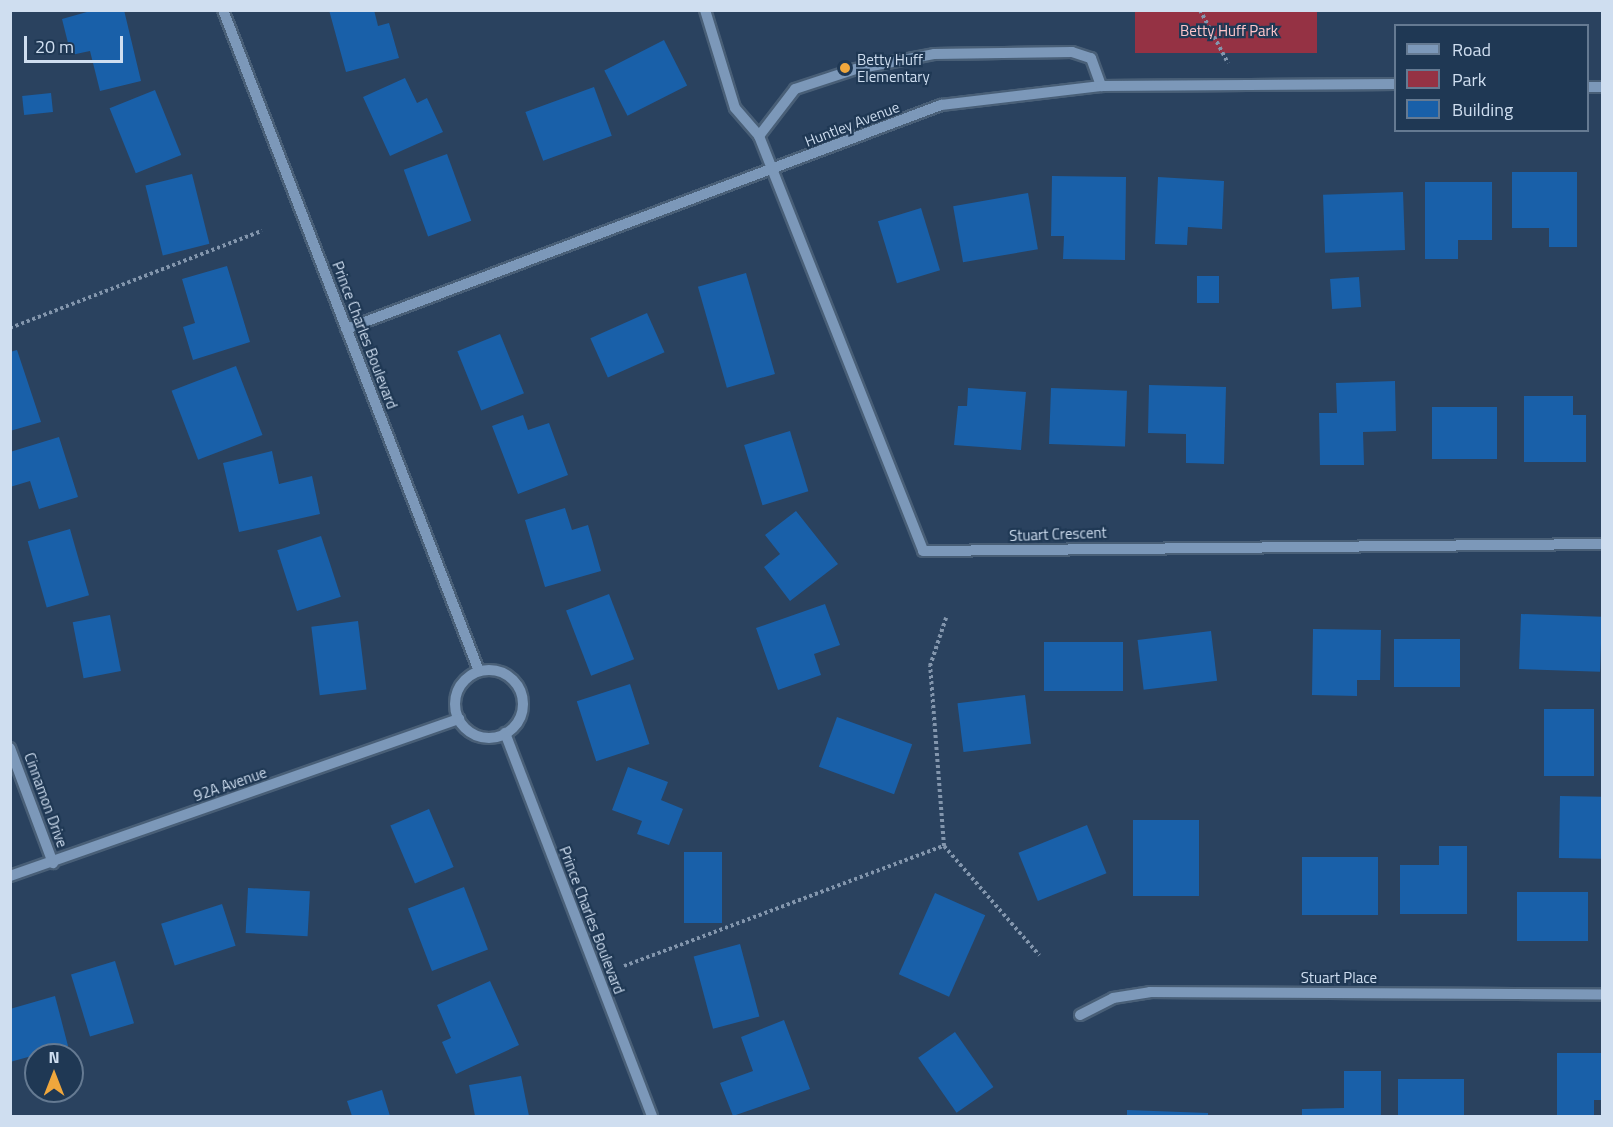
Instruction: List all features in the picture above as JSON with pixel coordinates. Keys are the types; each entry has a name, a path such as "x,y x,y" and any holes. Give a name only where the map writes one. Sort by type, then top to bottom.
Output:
{"street":[{"name":"Prince Charles Boulevard","path":"223,10 479,671"},
{"path":"705,10 735,108 759,136 770,172"},
{"path":"759,136 795,89 856,69 934,54 1072,52 1092,58 1101,86"},
{"name":"Huntley Avenue","path":"346,328 770,172 941,105 1101,86 1228,82 1394,84"},
{"name":"Stuart Crescent","path":"770,172 923,551 1602,544"},
{"path":"479,671 502,673 518,688 522,710 505,733 480,737 459,719 456,693 479,671"},
{"name":"92A Avenue","path":"10,876 53,863 459,719"},
{"name":"Prince Charles Boulevard","path":"505,733 652,1116"},
{"name":"Cinnamon Drive","path":"10,748 53,863"},
{"name":"Stuart Place","path":"1080,1015 1113,998 1150,992 1602,994"}],"path":[{"path":"1200,10 1227,57 1228,82"},
{"path":"10,328 262,231"},
{"path":"946,618 930,666 944,846 1039,955"},
{"path":"624,966 944,846"}],"green space":[{"name":"Betty Huff Park","path":"1135,11 1317,11 1317,53 1135,53"}],"building":[{"path":"94,10 124,10 141,81 100,91 90,51 71,55 62,19"},
{"path":"329,10 374,10 378,26 389,23 399,58 346,72"},
{"path":"664,40 687,85 627,116 604,70"},
{"path":"405,78 417,103 427,98 443,132 390,156 363,97"},
{"path":"594,87 612,136 543,161 525,112"},
{"path":"155,90 181,155 136,173 110,108"},
{"path":"51,93 53,112 24,115 22,96"},
{"path":"447,154 471,221 428,236 404,170"},
{"path":"1512,172 1577,172 1577,247 1549,247 1549,228 1512,228"},
{"path":"192,174 209,244 163,255 145,186"},
{"path":"1052,176 1126,177 1125,260 1063,259 1064,236 1051,236"},
{"path":"1158,177 1224,181 1222,229 1188,227 1187,245 1155,244"},
{"path":"1425,182 1492,182 1492,240 1458,240 1458,259 1425,259"},
{"path":"1403,192 1405,250 1325,253 1323,195"},
{"path":"1028,193 1038,249 963,262 953,206"},
{"path":"921,208 940,270 897,283 878,221"},
{"path":"227,266 250,342 193,360 183,327 195,323 182,279"},
{"path":"746,273 775,374 727,388 698,287"},
{"path":"1197,276 1219,276 1219,303 1197,303"},
{"path":"1359,277 1361,307 1332,309 1330,279"},
{"path":"647,313 664,352 608,378 590,338"},
{"path":"500,334 524,393 481,411 457,351"},
{"path":"17,350 41,422 10,431 10,352"},
{"path":"236,366 263,435 198,460 172,391"},
{"path":"1395,381 1396,431 1363,432 1364,465 1320,465 1319,413 1337,413 1336,383"},
{"path":"1149,385 1226,387 1224,464 1186,463 1186,434 1148,433"},
{"path":"968,388 1026,392 1021,450 954,445 958,406 967,406"},
{"path":"1051,388 1127,391 1125,447 1049,444"},
{"path":"1524,396 1573,396 1573,415 1586,415 1586,462 1524,462"},
{"path":"1432,407 1497,407 1497,459 1432,459"},
{"path":"523,415 528,430 549,423 568,475 518,494 492,426"},
{"path":"790,431 808,491 763,505 744,445"},
{"path":"59,437 78,497 39,509 30,481 10,487 10,452"},
{"path":"272,451 279,484 312,476 320,514 239,532 223,463"},
{"path":"565,508 572,530 588,525 601,571 545,587 525,520"},
{"path":"796,511 838,564 790,601 764,567 780,554 765,535"},
{"path":"70,529 89,595 47,607 28,541"},
{"path":"321,536 341,597 297,611 277,550"},
{"path":"609,594 634,659 591,676 566,610"},
{"path":"825,604 840,645 814,654 821,675 778,690 756,628"},
{"path":"1521,614 1602,617 1600,672 1519,669"},
{"path":"110,615 121,671 84,678 73,622"},
{"path":"358,621 366,689 320,695 311,627"},
{"path":"1313,629 1381,630 1380,680 1357,680 1357,696 1312,695"},
{"path":"1211,631 1217,681 1144,690 1138,640"},
{"path":"1394,639 1460,639 1460,687 1394,687"},
{"path":"1044,642 1123,642 1123,691 1044,691"},
{"path":"630,684 649,744 596,761 577,701"},
{"path":"1025,695 1031,744 963,752 958,703"},
{"path":"1544,709 1594,709 1594,776 1544,776"},
{"path":"837,717 912,744 894,794 819,767"},
{"path":"628,767 668,782 661,800 683,809 669,845 637,834 642,821 612,810"},
{"path":"1560,796 1602,797 1601,859 1559,858"},
{"path":"429,809 454,867 415,883 390,825"},
{"path":"1133,820 1199,820 1199,896 1133,896"},
{"path":"1087,825 1106,873 1038,901 1018,853"},
{"path":"1439,846 1467,846 1467,914 1400,914 1400,865 1439,865"},
{"path":"684,852 722,852 722,923 684,923"},
{"path":"1302,857 1378,857 1378,915 1302,915"},
{"path":"464,887 488,950 432,971 408,909"},
{"path":"248,888 310,891 308,936 246,933"},
{"path":"1517,892 1588,892 1588,941 1517,941"},
{"path":"935,893 985,915 949,997 899,974"},
{"path":"222,904 236,946 175,966 161,924"},
{"path":"740,944 759,1016 713,1029 694,956"},
{"path":"115,961 134,1023 90,1037 71,974"},
{"path":"490,981 519,1045 456,1074 442,1042 451,1038 437,1005"},
{"path":"55,996 67,1043 24,1043 24,1058 10,1062 10,1009"},
{"path":"784,1020 810,1089 733,1116 720,1083 753,1071 741,1037"},
{"path":"955,1032 993,1087 957,1113 918,1058"},
{"path":"1557,1053 1602,1053 1602,1100 1594,1100 1594,1116 1557,1116"},
{"path":"1344,1071 1381,1071 1381,1116 1302,1116 1302,1109 1344,1108"},
{"path":"521,1076 529,1116 475,1116 469,1085"},
{"path":"1398,1079 1464,1079 1464,1116 1398,1116"},
{"path":"382,1090 390,1116 352,1116 347,1101"},
{"path":"1127,1110 1208,1113 1208,1116 1127,1116"}],"place":[{"name":"Betty Huff Elementary","path":"845,68"}]}
